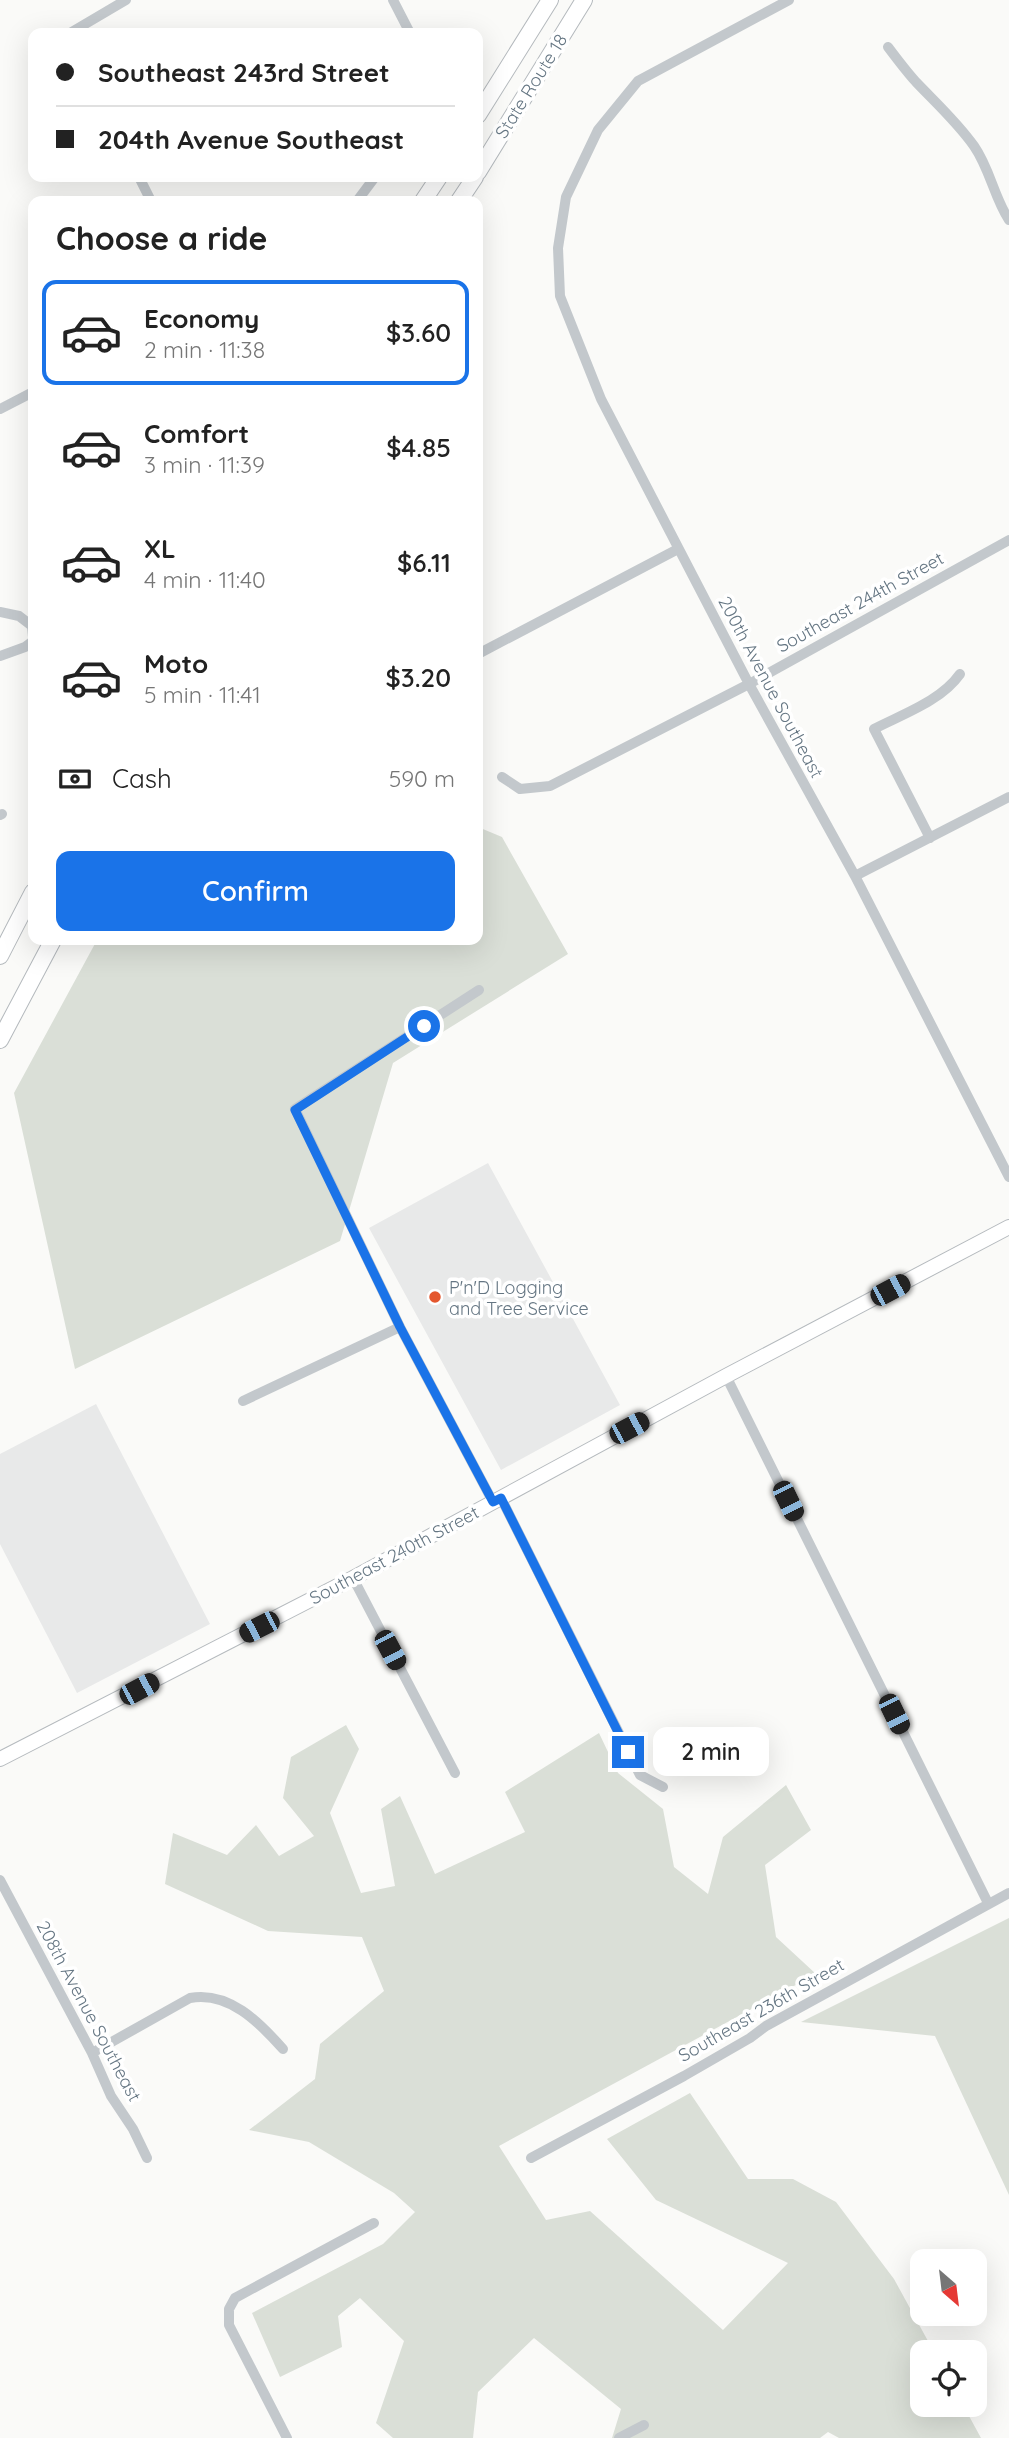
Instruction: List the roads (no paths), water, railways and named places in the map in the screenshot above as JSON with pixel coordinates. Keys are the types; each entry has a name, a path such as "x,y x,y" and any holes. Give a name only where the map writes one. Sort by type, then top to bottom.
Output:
{"highway":[{"name":"State Route 18","path":"483,107 550,0"},
{"name":"State Route 18","path":"483,164 584,0"},
{"path":"0,956 28,902"},
{"path":"0,1040 51,945"}],"main road":[{"name":"Southeast 240th Street","path":"0,1759 352,1578 1009,1227"}],"street":[{"path":"78,28 126,0"},
{"path":"393,0 407,28"},
{"name":"200th Avenue Southeast","path":"789,0 638,81 598,130 566,197 558,248 560,296 601,399 749,684 855,876 1009,1177"},
{"path":"888,47 913,79 953,119 974,146 1009,220"},
{"path":"0,409 28,395"},
{"name":"Southeast 244th Street","path":"502,777 520,789 550,786 749,684 1009,540"},
{"path":"483,651 678,550"},
{"path":"0,612 19,616 28,623"},
{"path":"0,656 28,644"},
{"path":"930,838 874,729 939,695 951,687 960,674"},
{"path":"855,876 1009,797"},
{"path":"479,990 295,1110 400,1327 497,1500 640,1775 663,1787"},
{"path":"243,1401 400,1327"},
{"path":"726,1376 988,1903"},
{"path":"352,1578 455,1773"},
{"name":"208th Avenue Southeast","path":"0,1880 92,2053 111,2096 133,2129 147,2158"},
{"name":"Southeast 236th Street","path":"531,2158 684,2076 778,2019 1009,1893"},
{"path":"92,2053 190,1998 201,1996 213,1997 246,2012 262,2025 283,2049"},
{"path":"287,2438 229,2325 229,2309 235,2298 374,2223"},
{"path":"619,2438 644,2425"}],"place":[{"name":"P'n'D Logging and Tree Service","path":"435,1297"}]}
